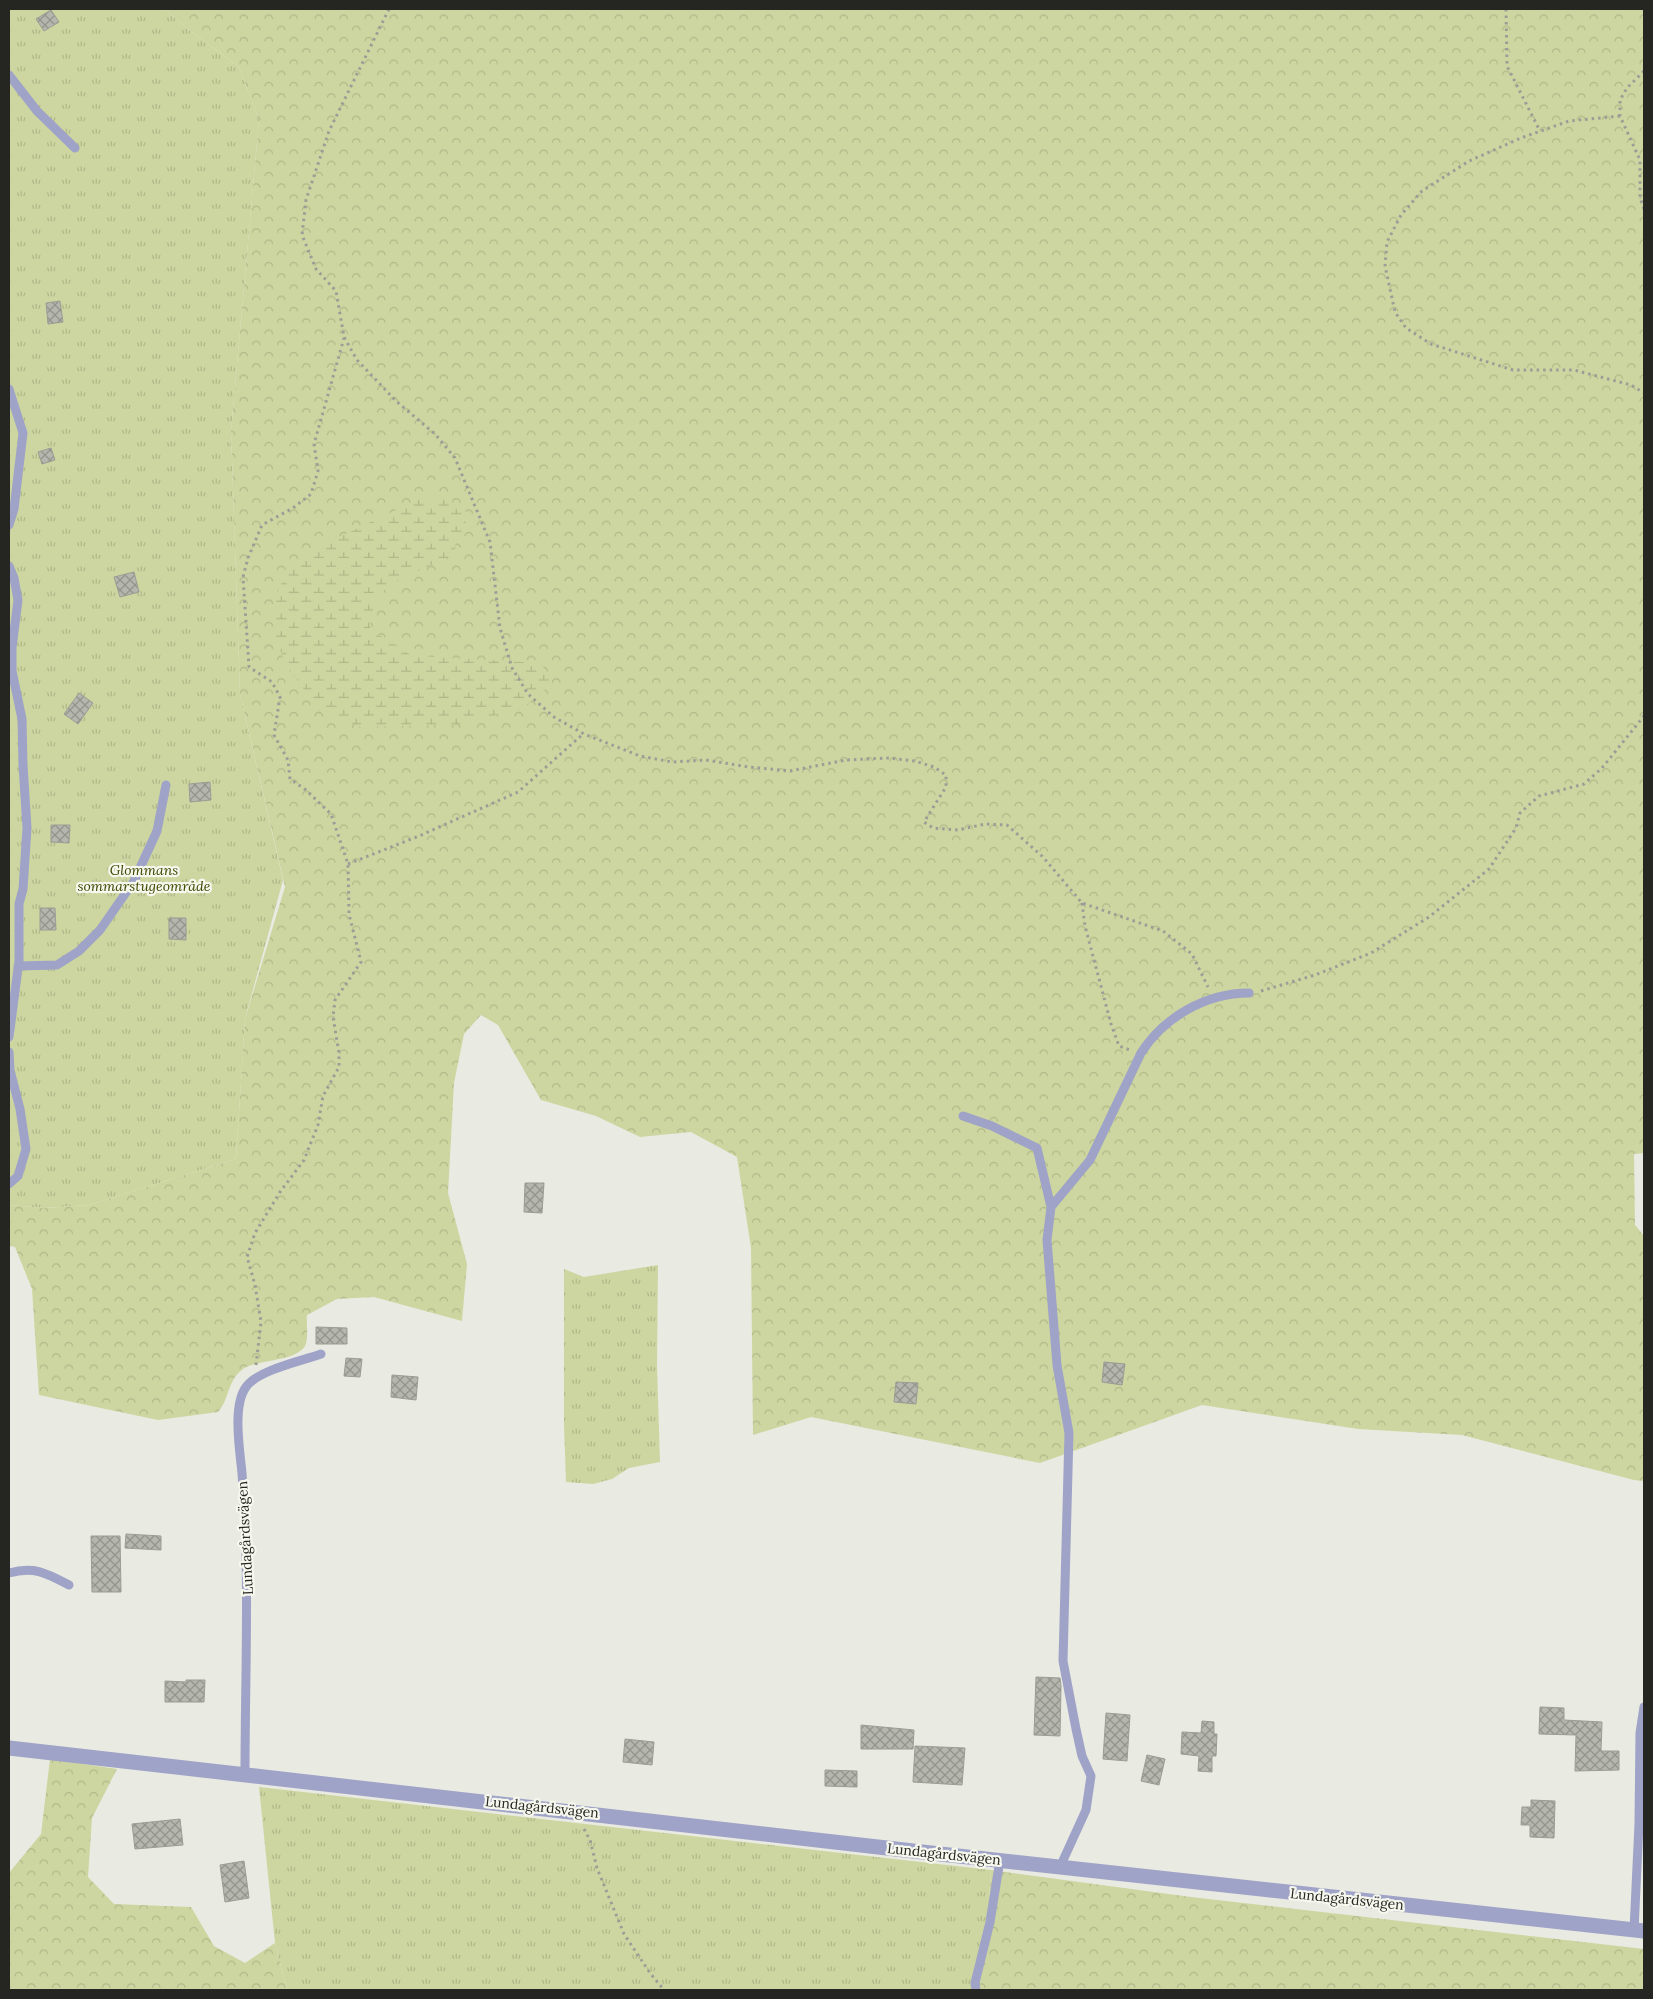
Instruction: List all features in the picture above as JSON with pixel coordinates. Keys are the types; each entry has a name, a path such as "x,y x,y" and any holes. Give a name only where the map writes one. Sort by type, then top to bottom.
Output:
{"street":[{"name":"Lundagårdsvägen","path":"9,1748 1060,1867 1639,1930"}],"lane":[{"path":"9,75 37,111 75,148"},
{"path":"9,389 23,433 14,509 9,525"},
{"path":"9,566 14,578 18,600 12,648 12,671 22,719 27,828 23,889 19,904 18,966 9,1037"},
{"path":"18,966 57,965 79,951 100,930 134,881 157,832 166,785"},
{"path":"1051,1207 1090,1160 1149,1040 1163,1025 1189,1009 1214,998 1233,993 1249,993"},
{"path":"9,1052 10,1070 20,1109 26,1149 18,1176 9,1184"},
{"path":"963,1116 992,1126 1037,1148 1051,1207 1048,1240 1057,1365 1069,1433 1063,1661 1082,1756 1091,1776 1086,1810 1060,1867"},
{"path":"254,1380 271,1371 322,1354"},
{"name":"Lundagårdsvägen","path":"245,1774 247,1560 237,1421 245,1388 254,1380"},
{"path":"9,1573 23,1569 35,1570 68,1585"},
{"path":"1639,1930 1640,1733 1644,1707"},
{"path":"976,1990 1000,1860"}],"path":[{"path":"389,9 329,131 306,200 302,235 316,269 336,291 344,337 357,360 396,401 435,434 455,458 490,542 500,628 512,668 528,694 554,717 584,734 640,756 672,762 706,760 790,771 846,760 889,758 915,761 934,767 946,775 946,787 924,822 933,828 958,830 984,824 1007,825 1043,857 1082,903 1163,931 1192,954 1214,998"},
{"path":"1506,9 1507,66 1540,131"},
{"path":"1644,71 1627,88 1620,100 1620,116 1640,160 1640,198 1644,209"},
{"path":"1620,116 1569,121 1468,160 1422,191 1401,215 1387,242 1385,266 1395,312 1406,328 1430,344 1513,370 1574,370 1631,386 1644,393"},
{"path":"254,1380 261,1322 255,1285 247,1258 255,1233 280,1192 304,1160 318,1125 323,1096 339,1068 339,1053 333,1017 335,1000 361,962 349,914 348,864 332,814 306,790 290,779 288,760 274,734 280,697 272,682 249,667 243,577 262,525 293,508 311,494 318,471 314,444 344,337"},
{"path":"1249,993 1257,993 1315,975 1371,953 1429,917 1490,869 1516,828 1520,813 1539,796 1584,784 1602,768 1644,716"},
{"path":"348,864 419,836 518,792 584,734"},
{"path":"1082,903 1085,926 1111,1024 1119,1046 1141,1053"},
{"path":"574,1811 590,1840 597,1868 624,1934 650,1973 664,1990"}],"green space":[{"name":"Glommans sommarstugeområde","path":"9,9 165,9 189,30 239,67 259,120 231,431 240,694 283,880 245,1019 236,1159 89,1205 45,1208 9,1205"},
{"path":"165,9 1644,9 1644,1153 1634,1154 1635,1225 1644,1236 1644,1481 1462,1435 1358,1429 1202,1405 1040,1463 811,1417 753,1435 751,1248 737,1157 691,1132 640,1137 596,1116 541,1100 498,1025 481,1015 464,1034 454,1083 448,1193 467,1264 462,1321 374,1297 337,1299 307,1315 306,1343 300,1351 285,1358 258,1363 238,1373 218,1412 158,1420 39,1395 32,1289 15,1247 9,1246 9,1205 45,1208 89,1205 236,1159 245,1019 285,887 240,694 231,431 259,120 239,67 189,30"},
{"path":"424,497 445,498 469,514 452,556 394,582 375,598 370,629 412,656 541,663 552,684 520,710 453,725 361,727 319,711 285,663 274,631 274,599 285,576 328,542"},
{"path":"658,1265 657,1366 660,1462 629,1468 612,1479 593,1484 566,1482 564,1269 584,1277"},
{"path":"50,1759 117,1769 92,1818 88,1877 114,1904 191,1907 214,1946 245,1963 275,1943 287,1990 9,1990 9,1873 41,1834"},
{"path":"259,1787 991,1870 989,1905 977,1990 287,1990 275,1943"},
{"path":"991,1870 1191,1897 1644,1949 1644,1990 977,1990 989,1905"}],"building":[{"path":"51,10 59,22 44,31 36,19"},
{"path":"60,301 63,322 48,324 46,303"},
{"path":"51,448 55,460 42,464 38,452"},
{"path":"134,572 139,592 120,597 114,577"},
{"path":"79,693 93,703 78,724 64,714"},
{"path":"210,782 211,800 190,802 189,784"},
{"path":"51,825 70,825 69,843 51,842"},
{"path":"40,908 55,908 56,930 40,930"},
{"path":"169,918 186,918 186,940 169,939"},
{"path":"525,1183 544,1183 542,1213 524,1212"},
{"path":"316,1327 347,1328 347,1344 316,1344"},
{"path":"346,1358 362,1359 360,1377 344,1376"},
{"path":"1104,1362 1125,1364 1122,1385 1102,1382"},
{"path":"392,1375 418,1377 416,1400 391,1397"},
{"path":"896,1382 918,1383 916,1404 894,1402"},
{"path":"126,1534 161,1536 161,1550 125,1548"},
{"path":"91,1536 120,1536 121,1592 92,1592"},
{"path":"1036,1677 1060,1678 1060,1736 1034,1735"},
{"path":"186,1680 205,1680 204,1702 165,1702 165,1681 186,1682"},
{"path":"1540,1707 1564,1708 1564,1720 1602,1722 1601,1751 1619,1751 1619,1770 1575,1771 1576,1735 1539,1734"},
{"path":"1106,1713 1130,1715 1127,1761 1103,1759"},
{"path":"1202,1721 1214,1722 1214,1734 1217,1734 1216,1756 1212,1756 1212,1772 1198,1771 1199,1756 1181,1754 1182,1732 1201,1733"},
{"path":"861,1725 914,1730 913,1749 861,1749"},
{"path":"625,1739 654,1742 652,1765 623,1762"},
{"path":"915,1746 965,1748 962,1785 913,1782"},
{"path":"1147,1755 1165,1759 1159,1785 1141,1781"},
{"path":"825,1770 857,1771 857,1787 825,1786"},
{"path":"1531,1800 1555,1801 1554,1838 1530,1837 1530,1825 1521,1825 1522,1807 1531,1807"},
{"path":"180,1819 183,1845 135,1849 132,1824"},
{"path":"244,1861 249,1898 225,1902 220,1865"}]}
